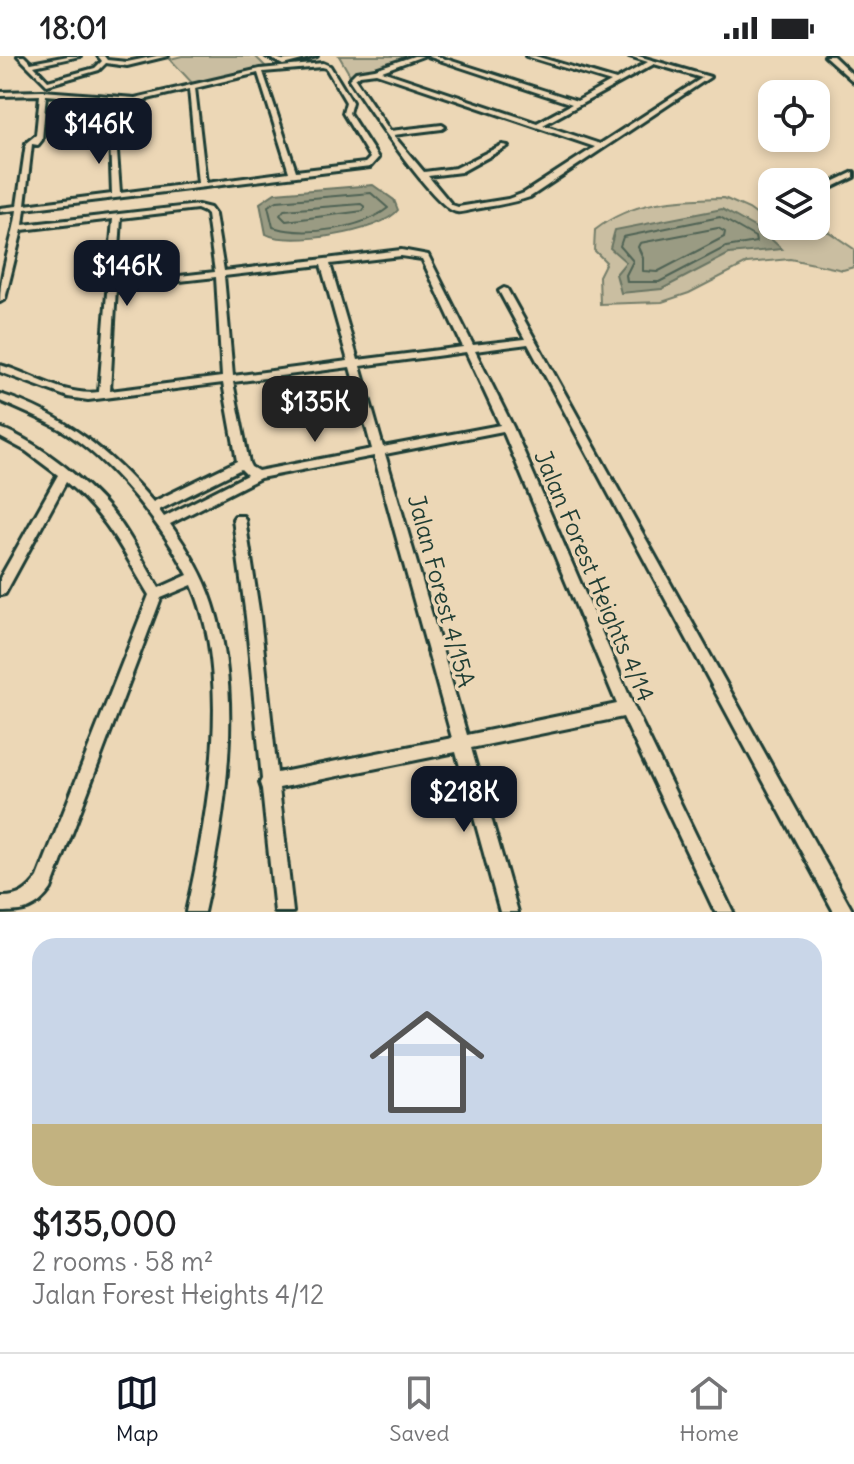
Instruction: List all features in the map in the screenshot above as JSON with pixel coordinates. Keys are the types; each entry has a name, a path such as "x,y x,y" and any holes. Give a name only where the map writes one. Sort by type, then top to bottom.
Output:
{"street":[{"path":"21,56 47,83 97,69 103,59 127,64 165,56"},
{"path":"29,65 77,56"},
{"path":"269,56 283,63 314,56"},
{"path":"420,56 376,71 358,73 352,79 388,133 449,207 469,209 527,195 708,78 639,57"},
{"path":"430,56 576,103"},
{"path":"529,56 616,82"},
{"path":"829,56 854,80"},
{"path":"538,125 653,62"},
{"path":"0,94 43,93 120,100 260,71 323,65 328,67 349,102 346,113 374,158 373,162 293,174 0,210"},
{"path":"260,71 293,174"},
{"path":"376,71 602,147"},
{"path":"192,87 202,184"},
{"path":"0,299 18,226 29,147 39,140 43,93"},
{"path":"116,195 114,140 120,136 120,100"},
{"path":"388,133 442,127"},
{"path":"421,175 458,170 504,146"},
{"path":"830,186 854,174"},
{"path":"18,226 198,207 207,210 211,215 220,274 228,381 243,463 247,470 257,475"},
{"path":"104,396 117,217"},
{"name":"Jalan Forest Heights 4/14","path":"325,262 401,253 425,257 507,427 627,709 724,912"},
{"path":"112,286 325,262"},
{"name":"Jalan Forest 4/15A","path":"325,262 381,450 459,744 509,912"},
{"path":"504,291 844,912"},
{"path":"0,368 72,395 104,396 532,341"},
{"path":"0,397 54,422 86,442 152,508 196,577 208,608 214,638 219,718 213,818 195,912"},
{"path":"162,523 257,475 507,427"},
{"path":"0,432 19,440 65,474 113,522 156,595"},
{"path":"152,508 243,463"},
{"path":"0,590 65,474"},
{"path":"239,519 252,607 268,783 284,912"},
{"path":"0,906 10,907 31,899 45,883 156,595 196,577"},
{"path":"268,783 627,709"}],"shaded area":[{"path":"182,56 255,56 266,67 193,84 170,59"},
{"path":"339,56 414,56 350,75"},
{"path":"724,198 749,209 758,216 758,240 830,240 830,233 854,249 854,267 843,270 790,259 747,263 689,293 662,302 600,304 599,276 606,262 594,250 595,230 625,212 673,201"}],"water":[{"path":"373,185 394,200 398,210 374,225 313,238 277,238 266,234 260,203 275,193"},
{"path":"722,209 758,229 758,240 772,240 782,249 729,254 662,289 621,293 616,274 626,262 610,248 615,230"}]}
